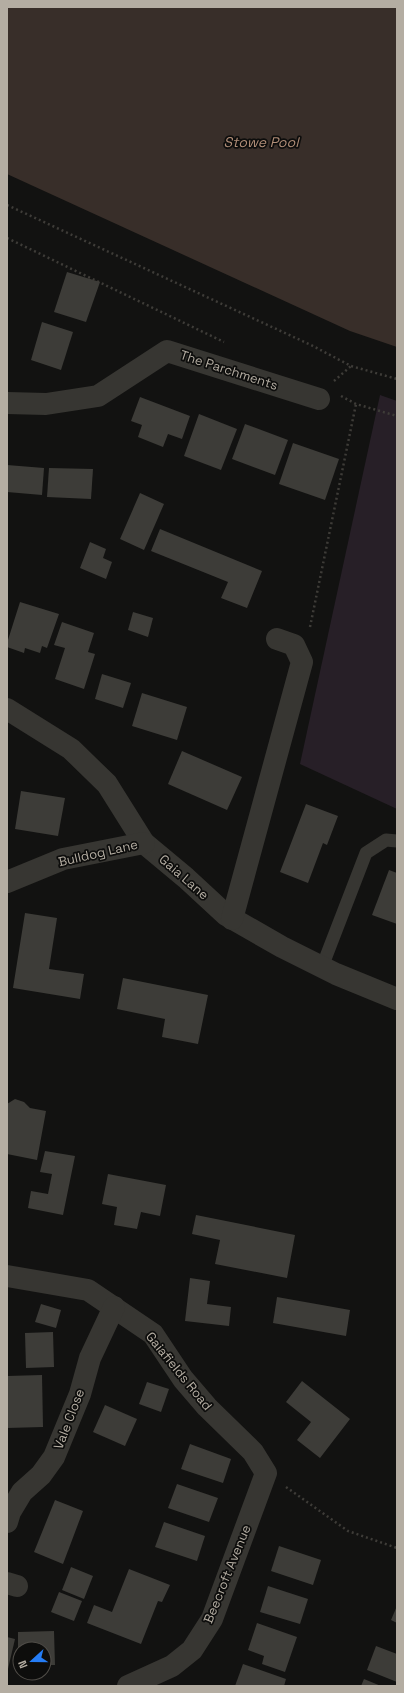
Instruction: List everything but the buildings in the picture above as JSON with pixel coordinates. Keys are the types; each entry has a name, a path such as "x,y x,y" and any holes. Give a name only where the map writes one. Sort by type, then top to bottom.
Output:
{"street":[{"name":"The Parchments","path":"7,403 46,404 98,396 167,351 330,392"},
{"path":"232,919 302,662 294,645 277,639"},
{"name":"Gaia Lane","path":"7,710 71,749 107,784 144,843 186,878 226,915 322,967 397,999"},
{"name":"Bulldog Lane","path":"7,882 62,860 144,843"},
{"name":"Gaiafields Road","path":"7,1276 88,1290 153,1334 183,1379 207,1407 253,1452 266,1473"},
{"name":"Vale Close","path":"7,1522 10,1512 22,1492 41,1475 54,1456 80,1394 90,1358 114,1307"},
{"name":"Beecroft Avenue","path":"128,1686 172,1666 192,1650 200,1638 212,1619 266,1473"}],"lane":[{"path":"322,967 366,853 386,840 397,841"}],"path":[{"path":"7,206 304,342 351,366 397,379"},
{"path":"7,238 228,344"},
{"path":"351,366 330,392 356,404 397,416"},
{"path":"302,662 356,404"},
{"path":"266,1473 348,1531 397,1548"}],"shaded area":[{"path":"380,395 397,401 397,809 300,764"}],"water":[{"name":"Stowe Pool","path":"7,7 397,7 397,347 350,331 7,174"}]}
